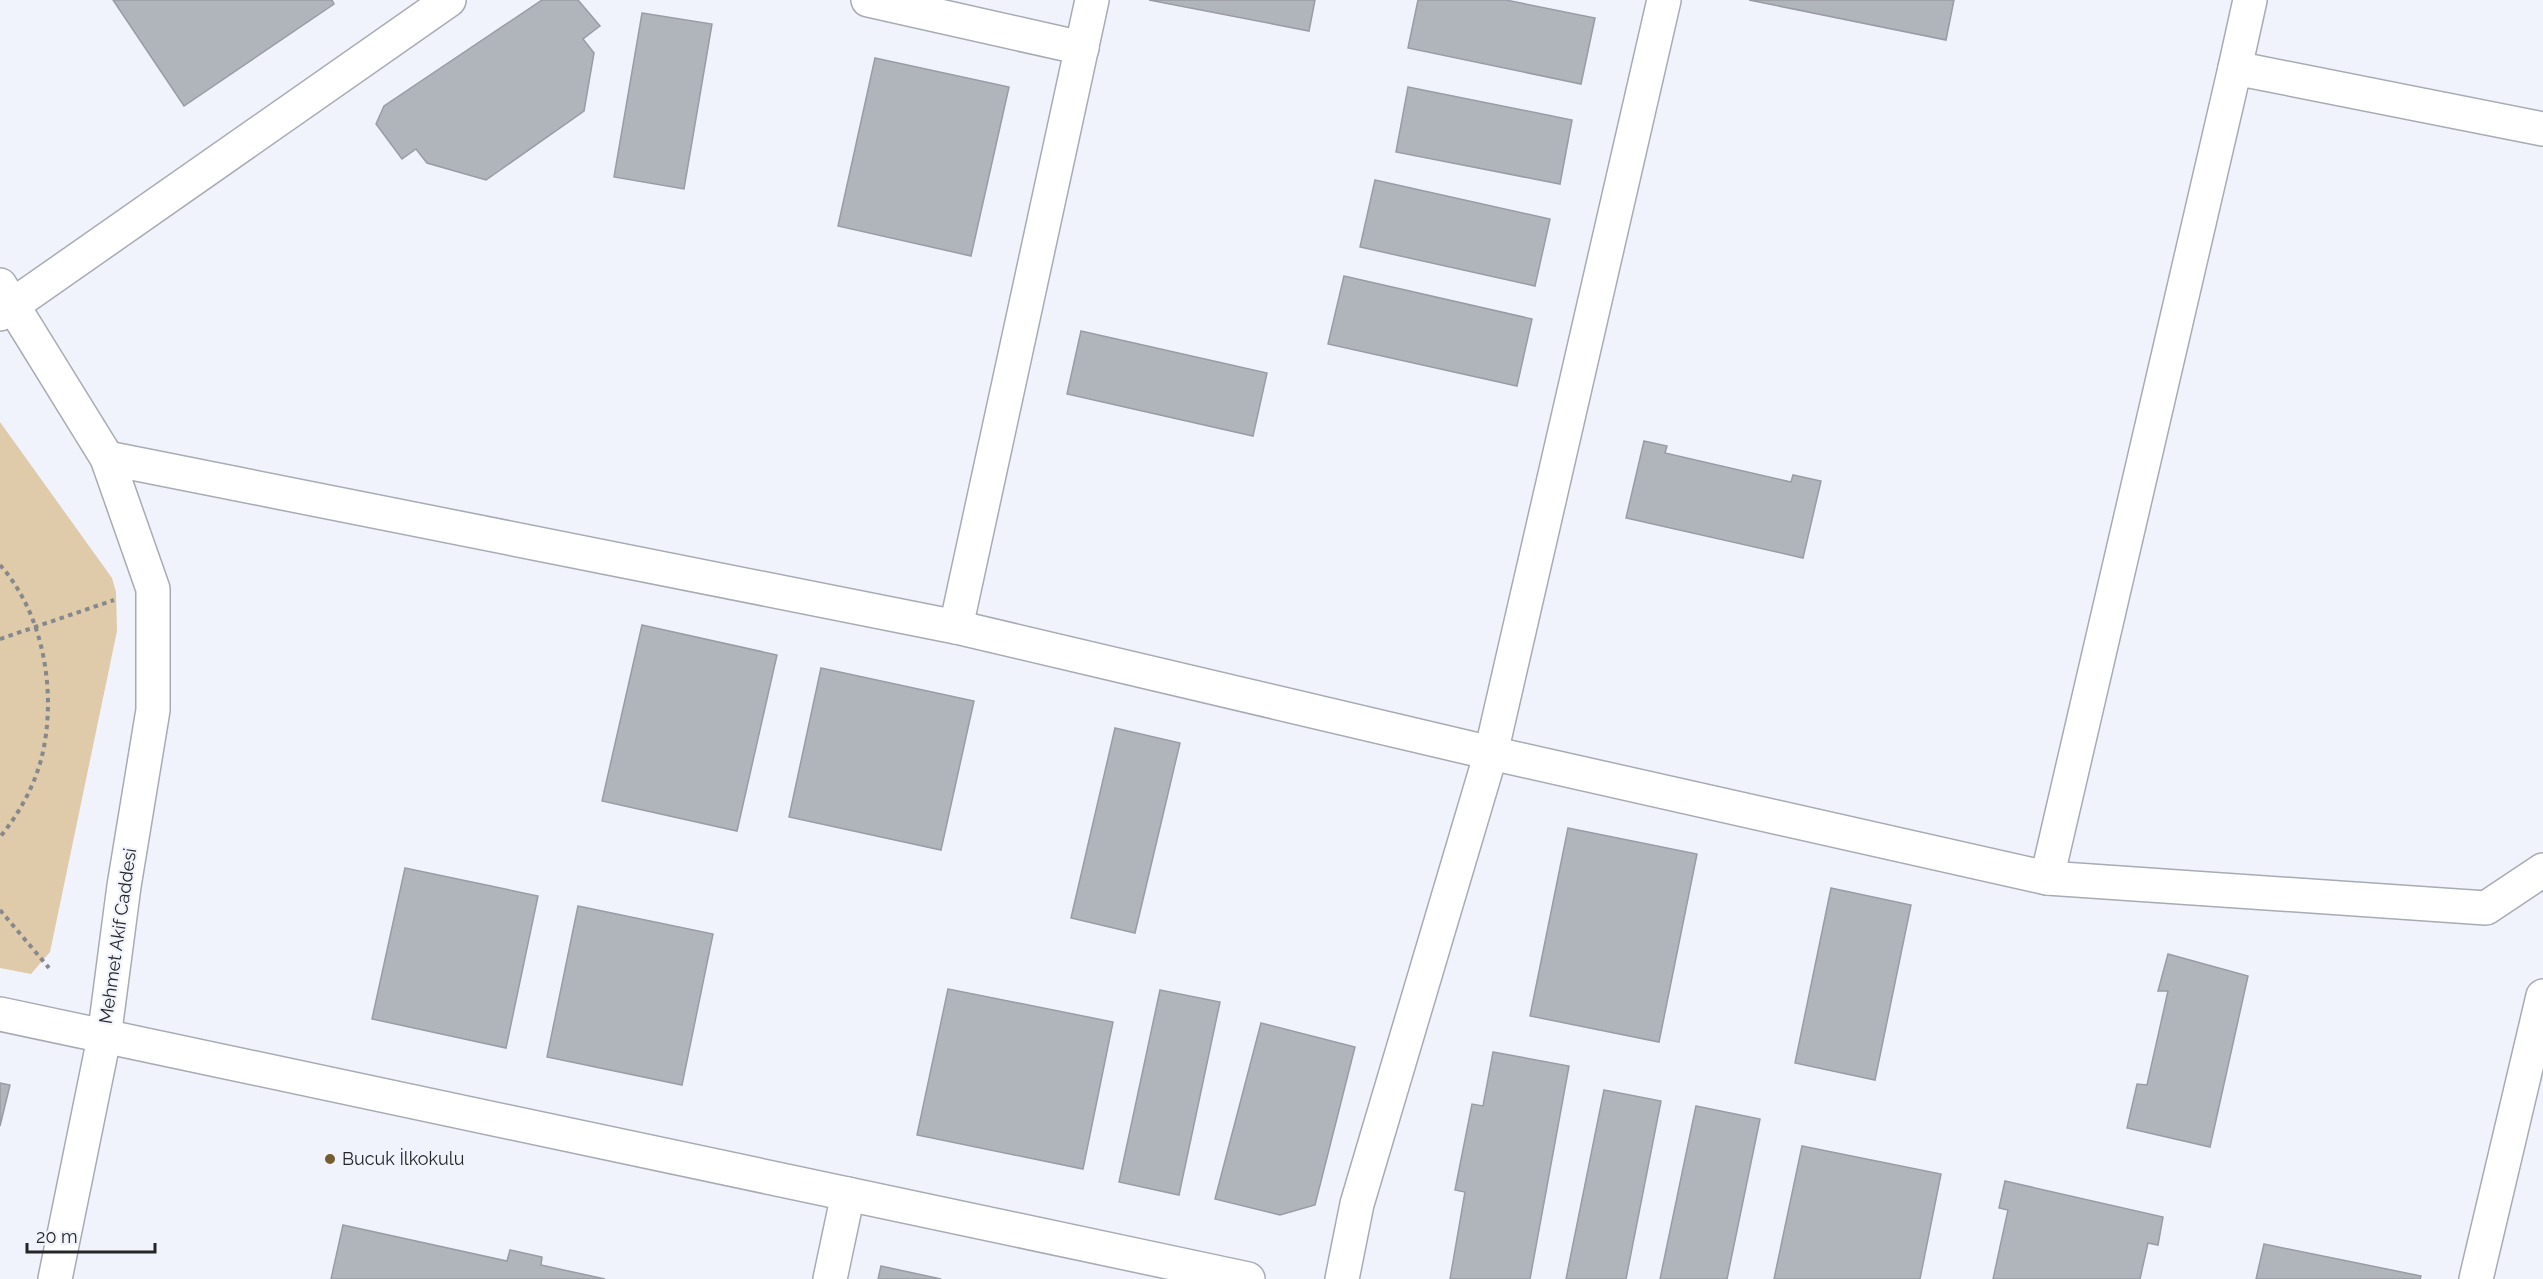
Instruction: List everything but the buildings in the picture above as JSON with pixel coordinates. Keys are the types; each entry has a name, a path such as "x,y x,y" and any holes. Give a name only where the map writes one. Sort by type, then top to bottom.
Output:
{"street":[{"path":"4,301 449,0"},
{"path":"868,0 1082,48"},
{"path":"956,627 1092,0"},
{"path":"1342,1279 1358,1204 1491,753 1664,0"},
{"path":"2047,878 2250,0"},
{"path":"2235,68 2543,129"},
{"name":"Mehmet Akif Caddesi","path":"4,301 107,458 153,589 153,710 124,886 104,1038 55,1279"},
{"path":"107,458 956,627 1491,753 2047,878 2486,909 2543,870"},
{"path":"2476,1279 2543,996"},
{"path":"0,1014 104,1038 1248,1279"},
{"path":"830,1279 848,1194"}],"path":[{"path":"0,565 10,576 35,627 49,694 42,756 18,815 0,837"},
{"path":"0,639 153,589"},
{"path":"0,910 49,968"}],"shaded area":[{"path":"0,422 112,578 116,592 117,631 50,952 31,974 0,968"}],"place":[{"name":"Bucuk İlkokulu","path":"330,1159"}]}
